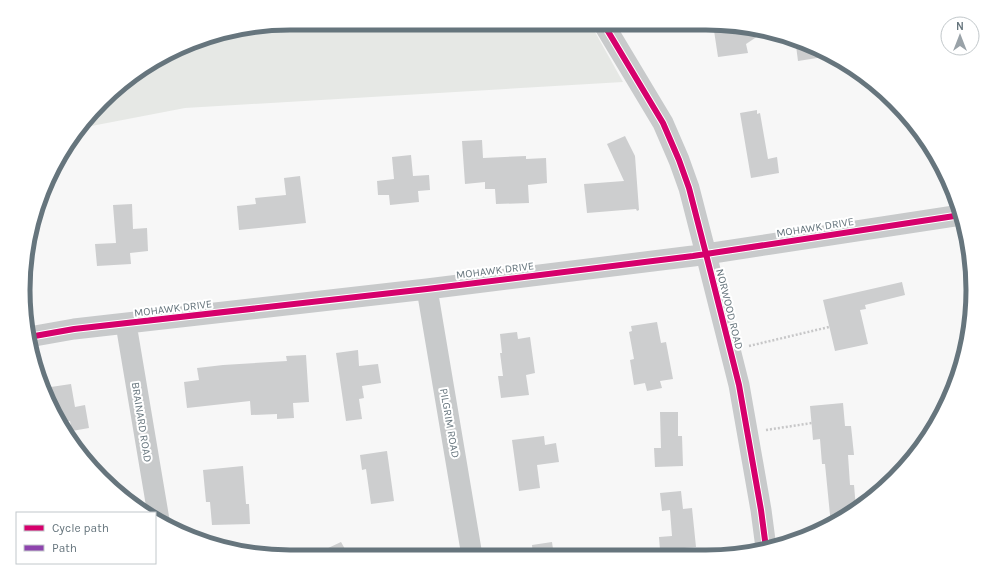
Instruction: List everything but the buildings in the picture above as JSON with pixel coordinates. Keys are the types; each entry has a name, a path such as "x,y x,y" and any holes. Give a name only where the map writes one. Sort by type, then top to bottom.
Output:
{"street":[{"name":"NORWOOD ROAD","path":"607,30 652,103 673,144 688,188 739,385 765,543"},
{"name":"MOHAWK DRIVE","path":"34,336 74,330 427,289 706,254 955,216"},
{"name":"PILGRIM ROAD","path":"427,289 471,550"},
{"name":"BRAINARD ROAD","path":"126,324 158,514"}],"path":[{"path":"749,346 829,327"},
{"path":"766,430 812,423"}],"shaded area":[{"path":"290,30 594,30 623,82 185,108 89,127 106,106 132,84 160,65 206,44 256,32"}],"cycle path":[{"path":"607,30 663,123 689,188 739,385 765,543"},
{"path":"34,336 74,329 427,289 693,256 955,216"}]}
